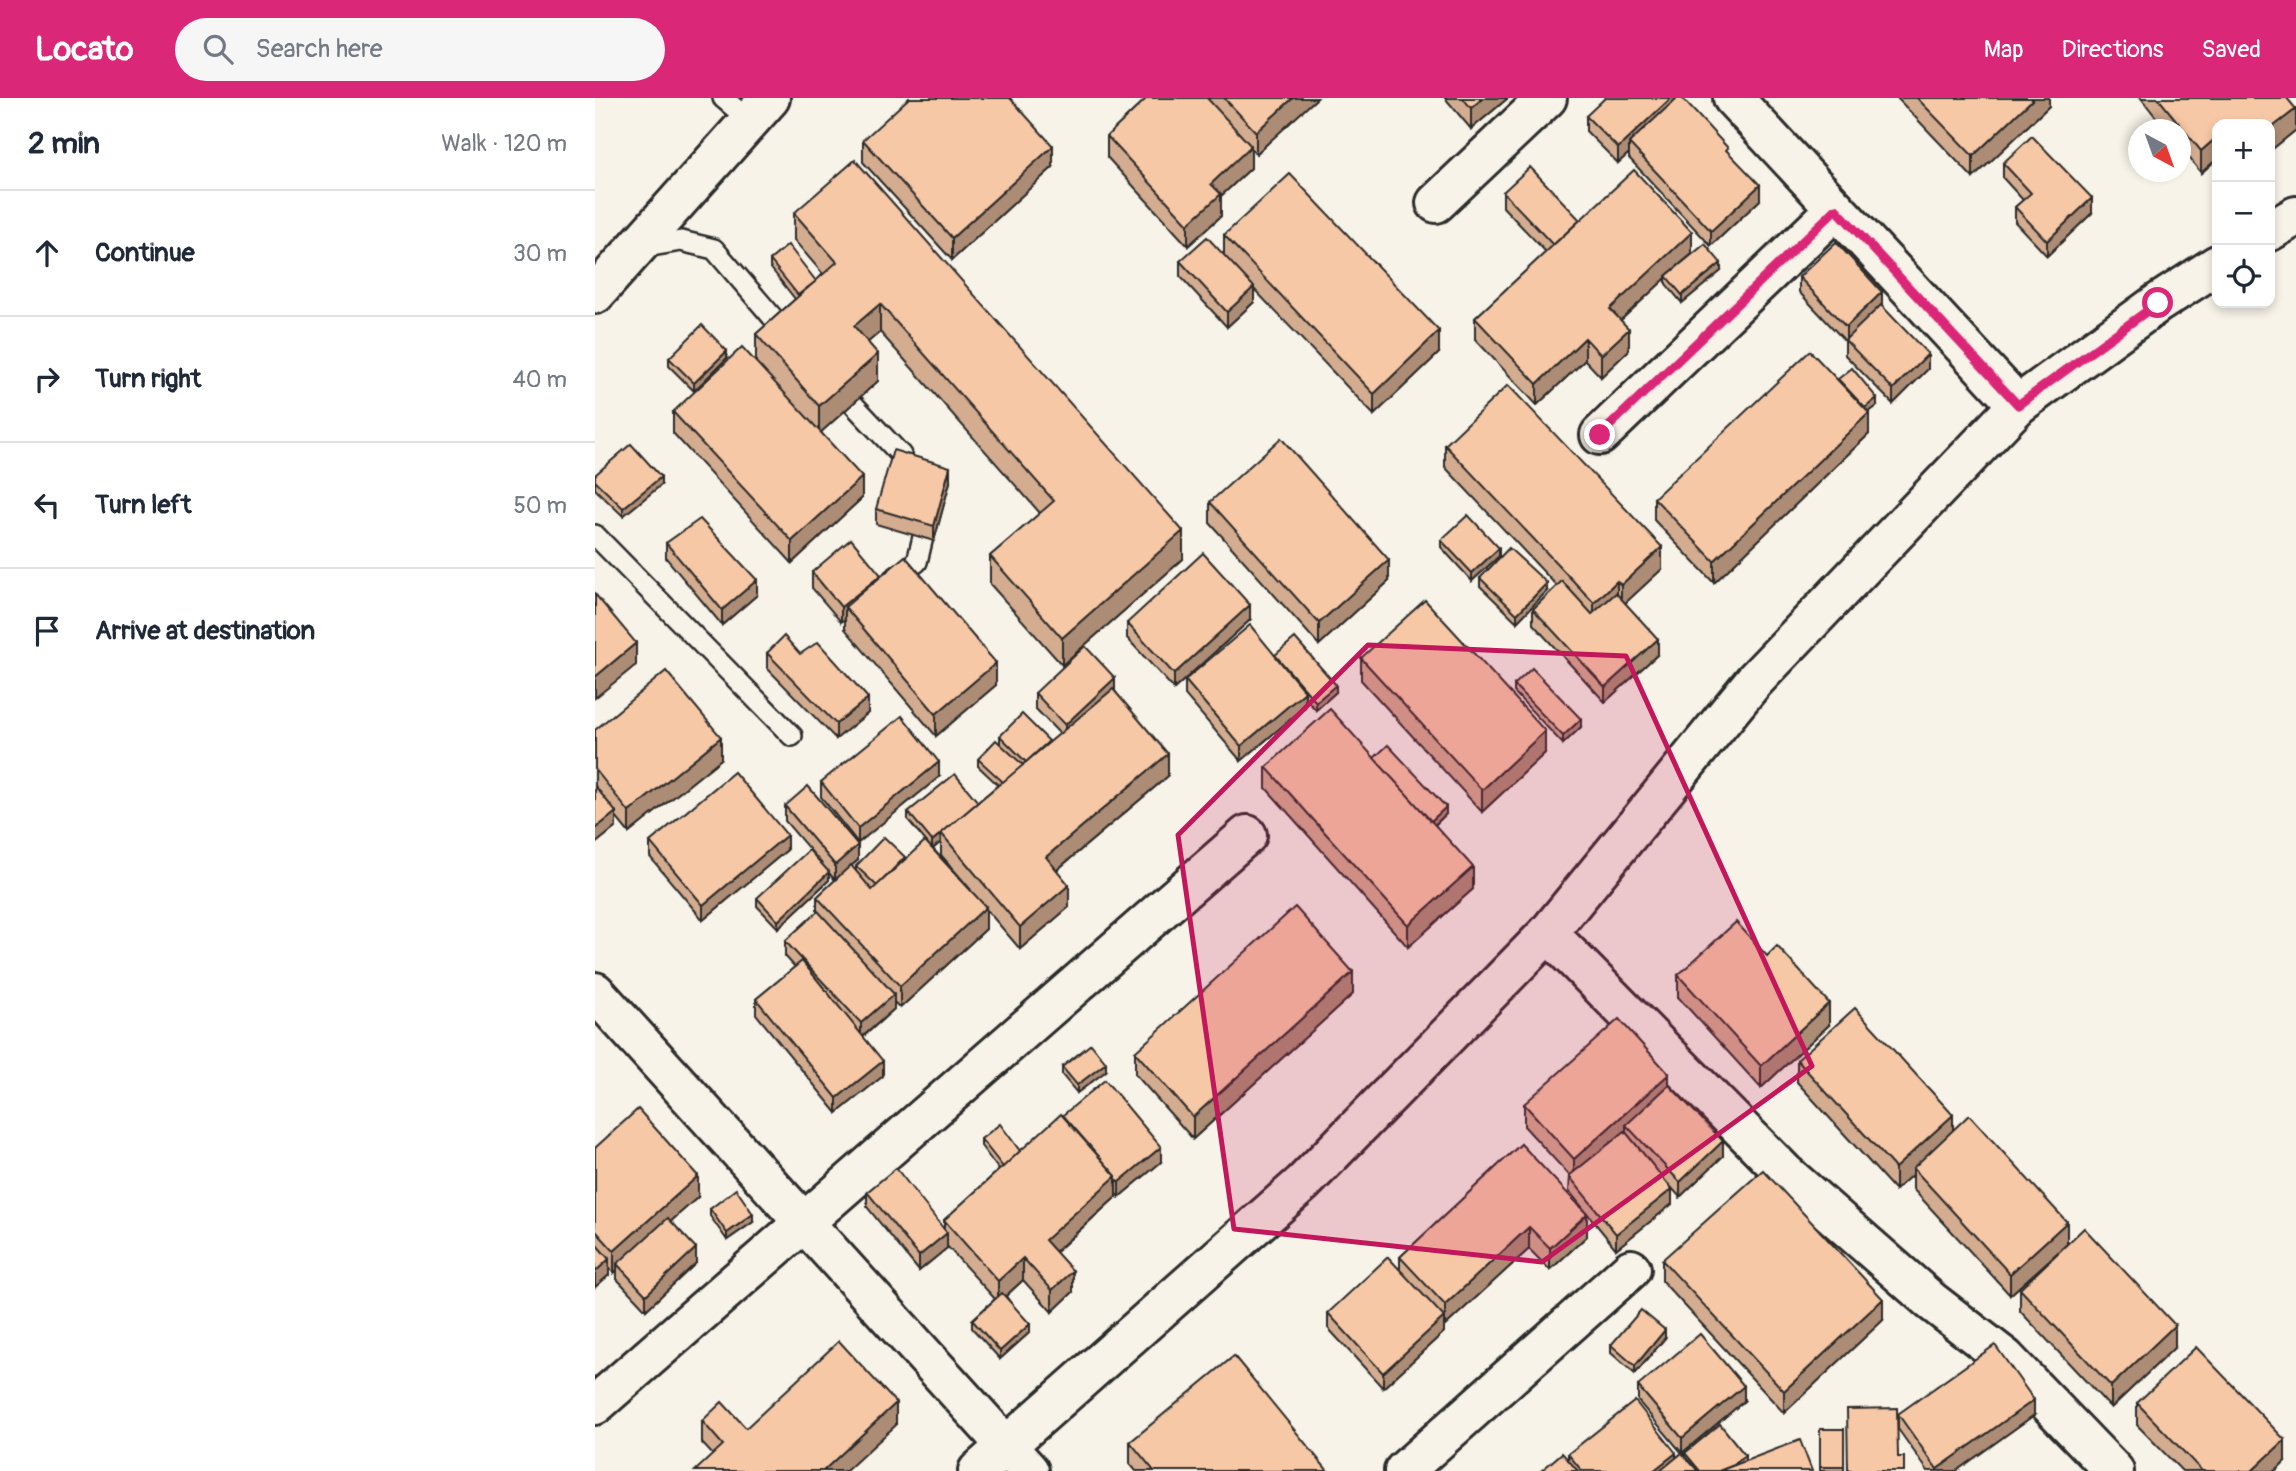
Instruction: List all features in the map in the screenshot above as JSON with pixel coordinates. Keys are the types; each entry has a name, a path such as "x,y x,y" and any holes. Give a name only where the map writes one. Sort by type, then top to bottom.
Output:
{"street":[{"path":"1436,204 1547,98"},
{"path":"1733,98 2018,405"},
{"path":"595,294 635,249 748,106"},
{"path":"1600,435 1836,209"},
{"path":"2275,228 2296,216"},
{"path":"978,1471 1017,1459 1303,1183 1548,933 1754,681 2018,405 2158,303 2212,268"},
{"path":"595,1405 1247,835"},
{"path":"1548,933 1785,1173 1931,1301 2005,1358 2114,1471"},
{"path":"595,992 1017,1459"},
{"path":"1404,1471 1631,1269"}],"lane":[{"path":"635,249 681,242 714,249 787,334"},
{"path":"852,404 901,455 905,469"},
{"path":"595,535 792,736"},
{"path":"890,581 917,562 923,537"}],"highlighted area":[{"path":"1368,645 1626,656 1812,1066 1542,1262 1234,1229 1178,835"}],"building":[{"path":"909,98 1010,98 1053,146 952,238 863,140"},
{"path":"1147,98 1207,98 1251,146 1211,184 1221,194 1188,224 1107,136"},
{"path":"1224,98 1293,98 1256,132"},
{"path":"1463,98 1483,98 1471,108"},
{"path":"1605,98 1671,98 1618,148 1586,116"},
{"path":"1677,98 1682,98 1760,185 1711,231 1629,143"},
{"path":"1917,98 2034,98 1973,156"},
{"path":"2158,98 2287,98 2296,109 2275,125 2275,119 2212,119 2212,141 2201,151 2191,139 2191,119 2175,119"},
{"path":"2032,136 2092,198 2047,241 2015,207 2031,193 2003,163"},
{"path":"855,160 1183,531 1062,638 990,556 1054,501 880,304 854,326 878,354 819,406 756,334 837,262 794,213"},
{"path":"1530,167 1580,220 1553,245 1503,192"},
{"path":"1634,170 1692,232 1610,309 1629,329 1601,355 1585,338 1537,384 1475,318"},
{"path":"1290,174 1439,331 1374,394 1224,235"},
{"path":"1207,237 1254,287 1227,312 1180,261"},
{"path":"1836,242 1882,292 1846,327 1799,277"},
{"path":"1705,244 1721,263 1682,295 1666,276"},
{"path":"788,245 816,281 798,295 770,260"},
{"path":"1881,305 1928,354 1893,389 1845,340"},
{"path":"702,325 727,351 694,383 669,358"},
{"path":"742,347 862,477 792,541 673,412"},
{"path":"1810,351 1869,413 1714,561 1654,498"},
{"path":"1852,368 1877,398 1865,408 1838,379"},
{"path":"1508,385 1662,547 1621,585 1617,581 1594,603 1445,445"},
{"path":"1281,438 1389,560 1319,623 1210,502"},
{"path":"631,444 661,477 623,508 595,481 595,475"},
{"path":"893,450 950,467 934,526 876,509"},
{"path":"1468,515 1499,548 1472,573 1441,540"},
{"path":"700,519 757,580 722,610 666,543"},
{"path":"851,539 881,575 841,607 812,572"},
{"path":"1509,548 1547,583 1517,614 1480,578"},
{"path":"1203,553 1250,605 1174,674 1127,623"},
{"path":"905,556 996,663 936,714 845,607"},
{"path":"1562,581 1592,614 1616,593 1658,639 1605,687 1533,609"},
{"path":"595,594 636,643 595,677"},
{"path":"1425,600 1545,731 1482,790 1361,658"},
{"path":"1250,625 1305,692 1241,746 1185,680"},
{"path":"784,636 800,654 818,642 868,698 836,724 767,653"},
{"path":"1295,638 1336,685 1316,702 1275,655"},
{"path":"1085,646 1115,678 1065,725 1035,693"},
{"path":"1532,668 1581,719 1563,736 1514,685"},
{"path":"666,671 721,737 629,812 595,769 595,730"},
{"path":"1113,689 1168,754 1046,857 1069,885 1020,927 941,833"},
{"path":"1330,709 1473,867 1408,925 1266,767"},
{"path":"1022,714 1049,741 1026,762 1000,736"},
{"path":"902,716 939,762 858,828 821,782"},
{"path":"996,740 1023,765 1003,782 978,759"},
{"path":"1388,745 1446,807 1431,821 1374,758"},
{"path":"734,772 787,835 703,905 650,842"},
{"path":"955,774 978,802 932,841 908,812"},
{"path":"595,786 616,812 595,829"},
{"path":"808,786 858,845 835,865 785,806"},
{"path":"884,837 905,857 877,886 856,866"},
{"path":"925,841 986,907 900,986 817,897 851,865 872,890"},
{"path":"809,850 829,872 778,921 757,898"},
{"path":"1295,907 1353,972 1193,1117 1135,1052"},
{"path":"818,911 894,994 861,1023 785,941"},
{"path":"1736,922 1767,956 1777,946 1829,1003 1761,1066 1678,975"},
{"path":"802,961 883,1061 837,1098 756,999"},
{"path":"1855,1008 1953,1115 1895,1168 1797,1060"},
{"path":"1619,1019 1669,1074 1574,1159 1524,1104"},
{"path":"1091,1044 1106,1063 1077,1085 1062,1067"},
{"path":"1105,1080 1161,1147 1119,1182 1063,1115"},
{"path":"1669,1085 1723,1141 1680,1182 1626,1125"},
{"path":"638,1109 698,1176 614,1251 595,1230 595,1148"},
{"path":"1061,1114 1116,1176 1045,1240 1073,1271 1052,1290 1023,1258 998,1281 944,1220"},
{"path":"1969,1115 2067,1222 2010,1274 1913,1168"},
{"path":"1000,1124 1020,1151 1003,1167 981,1139"},
{"path":"1625,1131 1672,1189 1616,1234 1569,1176"},
{"path":"1521,1144 1587,1214 1550,1248 1529,1227 1445,1305 1400,1257"},
{"path":"896,1168 947,1233 919,1256 867,1192"},
{"path":"1763,1170 1883,1299 1784,1391 1662,1260"},
{"path":"736,1189 753,1214 727,1233 710,1209"},
{"path":"668,1218 696,1248 646,1295 617,1264"},
{"path":"2084,1228 2175,1325 2111,1386 2020,1289"},
{"path":"595,1243 609,1259 595,1272"},
{"path":"1388,1257 1444,1317 1383,1373 1328,1313"},
{"path":"1002,1293 1030,1324 1000,1351 972,1320"},
{"path":"1641,1310 1665,1330 1635,1366 1611,1345"},
{"path":"1700,1334 1744,1386 1682,1438 1638,1386"},
{"path":"839,1341 896,1403 823,1471 695,1471 723,1445 702,1421 722,1402 746,1428"},
{"path":"1995,1345 2034,1400 1937,1469 1898,1414"},
{"path":"2196,1347 2285,1440 2252,1471 2202,1471 2137,1403"},
{"path":"1234,1356 1328,1471 1154,1471 1130,1442"},
{"path":"1635,1401 1676,1453 1653,1471 1582,1471 1568,1454"},
{"path":"1897,1408 1898,1457 1904,1457 1904,1471 1848,1471 1847,1409"},
{"path":"1720,1424 1745,1455 1734,1465 1719,1471 1700,1471 1685,1453"},
{"path":"1820,1429 1844,1429 1844,1467 1820,1467"},
{"path":"1800,1440 1812,1471 1719,1471"},
{"path":"1562,1453 1578,1471 1541,1471"},
{"path":"1682,1453 1698,1471 1660,1471"}],"route":[{"path":"1600,435 1836,209 2018,405 2158,303"}]}
